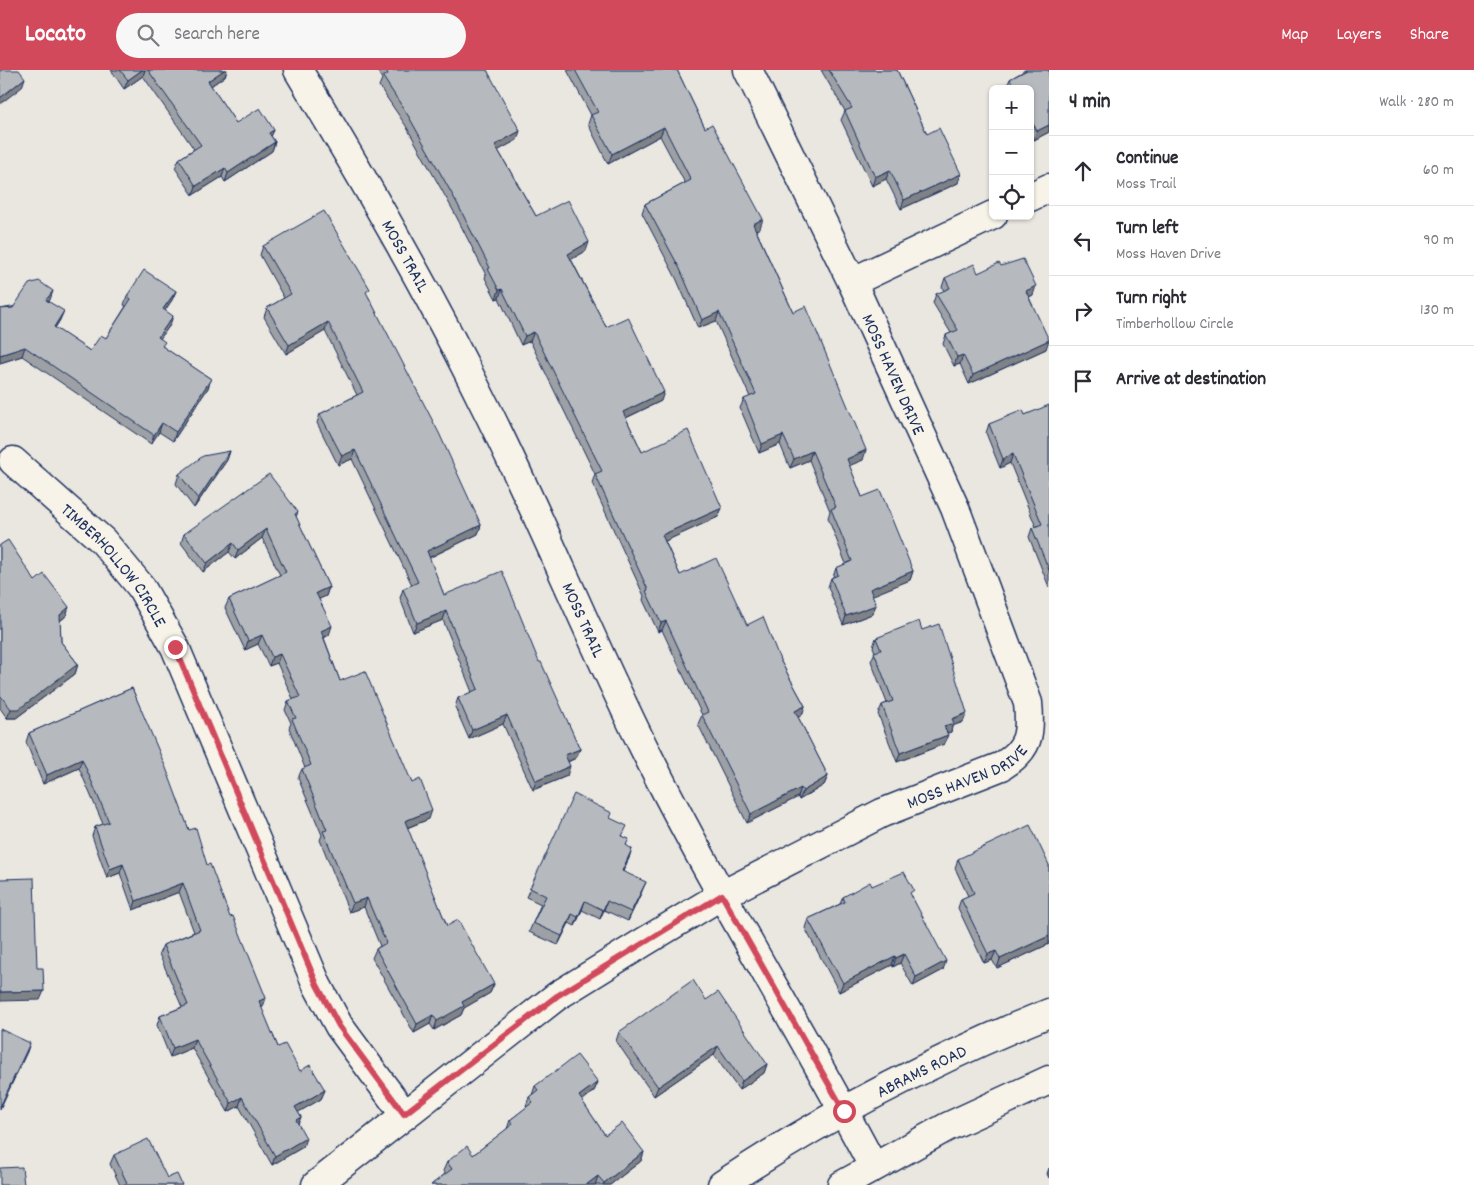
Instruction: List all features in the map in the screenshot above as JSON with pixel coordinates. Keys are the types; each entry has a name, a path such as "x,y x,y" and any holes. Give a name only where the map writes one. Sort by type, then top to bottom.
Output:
{"street":[{"name":"MOSS TRAIL","path":"298,70 360,173 483,401 646,752 722,895 873,1166"},
{"name":"MOSS HAVEN DRIVE","path":"316,1185 404,1114 557,996 722,895 882,813 1002,766 1016,757 1026,744 1030,725 1028,704 955,508 852,282 748,70"},
{"path":"1034,195 1049,188"},
{"path":"852,282 989,217"},
{"name":"TIMBERHOLLOW CIRCLE","path":"13,462 103,541 141,587 175,647 317,985 339,1026 404,1114"},
{"name":"ABRAMS ROAD","path":"722,1185 784,1145 919,1071 1049,1013"},
{"path":"842,1185 873,1166 947,1127 1049,1080"}],"building":[{"path":"0,70 19,70 25,78 0,98"},
{"path":"120,70 142,70 128,80"},
{"path":"148,70 224,70 208,81 236,123 260,108 274,130 269,133 275,142 228,173 225,168 196,186 179,159 201,145"},
{"path":"386,70 487,70 520,131 495,145 536,216 568,200 589,242 568,254 606,327 628,317 664,392 623,412 642,452 688,430 722,508 662,535 680,575 716,558 747,625 763,617 780,660 805,706 795,711 828,776 803,791 801,788 751,814 702,715 708,712 666,621 661,623 595,474 602,471 534,332 525,336 502,289 499,290 457,203 409,117 383,77 388,74"},
{"path":"575,70 677,70 705,128 712,124 763,219 753,224 793,312 806,306 866,450 847,459 862,497 880,490 913,571 870,589 876,605 846,616 831,578 838,575 836,568 852,561 831,509 836,507 812,451 794,459 783,435 762,444 744,399 756,394 719,312 702,320 680,269 645,204 691,180 664,127 612,154 591,115 598,112"},
{"path":"829,70 897,70 927,134 939,128 961,174 904,200 890,170 875,177 845,111 852,108"},
{"path":"1027,70 1049,70 1049,125 1037,131 1034,125 1034,85 1013,85 1010,79"},
{"path":"324,211 370,289 366,292 439,433 481,525 427,551 444,595 502,571 539,662 541,662 580,749 565,755 570,766 536,781 507,715 472,730 458,698 478,689 446,611 417,623 403,589 418,582 355,450 342,456 320,414 363,392 328,322 289,345 267,308 291,294 263,246"},
{"path":"1023,259 1036,286 1026,291 1049,340 973,375 963,355 957,357 946,335 958,330 936,294 950,288 945,278 974,264 978,273 999,263 1001,266"},
{"path":"144,270 176,291 163,309 173,316 158,337 165,342 162,346 211,379 176,432 162,423 154,435 25,347 0,355 0,309 13,308 29,284 39,281 53,291 46,300 64,311 54,327 90,351 101,335 106,338 131,299 127,296"},
{"path":"1049,405 1049,570 1032,528 1042,524 1013,454 1003,459 989,424 1023,410 1025,415"},
{"path":"230,451 198,499 179,474 203,456"},
{"path":"269,474 298,512 295,514 329,587 316,593 332,626 321,631 340,681 365,671 412,783 420,779 432,810 405,821 447,926 458,920 494,984 462,1002 464,1006 437,1021 433,1015 417,1024 376,949 386,943 367,898 353,903 323,831 327,830 302,769 311,765 292,719 296,718 288,701 300,697 280,654 272,657 262,635 248,641 229,599 286,572 266,529 238,550 233,543 207,563 184,534"},
{"path":"8,540 35,581 44,574 69,607 60,615 61,642 78,664 19,709 11,709 0,695 0,545"},
{"path":"919,621 922,630 939,624 967,713 952,719 954,723 944,726 948,735 900,753 882,705 893,701 874,652 881,650 876,638"},
{"path":"132,688 166,768 189,830 196,828 207,865 210,864 230,917 233,916 266,998 259,1001 278,1047 285,1044 300,1071 310,1065 325,1090 295,1107 301,1117 296,1120 306,1138 275,1156 242,1097 231,1103 195,1039 173,1048 160,1016 188,1005 163,945 200,930 183,883 136,901 123,864 110,869 95,827 109,822 82,759 47,775 29,733"},
{"path":"574,794 612,813 610,818 627,826 622,836 629,839 626,845 632,849 622,871 646,882 631,912 607,901 603,910 585,901 578,917 572,914 562,936 533,923 546,896 530,888"},
{"path":"1030,825 1049,865 1049,936 1000,959 996,951 988,954 961,899 974,893 958,859"},
{"path":"904,872 914,890 910,893 946,961 916,977 904,954 896,958 895,956 843,983 808,919 845,902 843,897 870,882 872,886"},
{"path":"34,878 37,968 43,968 44,991 0,992 0,879"},
{"path":"693,980 706,1000 718,992 767,1064 742,1081 718,1046 658,1087 619,1032"},
{"path":"0,1029 30,1043 0,1107"},
{"path":"577,1055 598,1082 579,1096 605,1135 622,1123 644,1152 604,1183 598,1176 586,1185 431,1185 452,1169 447,1162 467,1146 473,1155 513,1124 510,1120 533,1102 529,1097 538,1090 535,1086"},
{"path":"148,1139 167,1178 177,1174 182,1185 123,1185 127,1183 114,1155"},
{"path":"22,1167 24,1185 0,1185 0,1168"}],"route":[{"path":"175,647 317,985 339,1026 404,1114 557,996 722,895 844,1111"}]}
